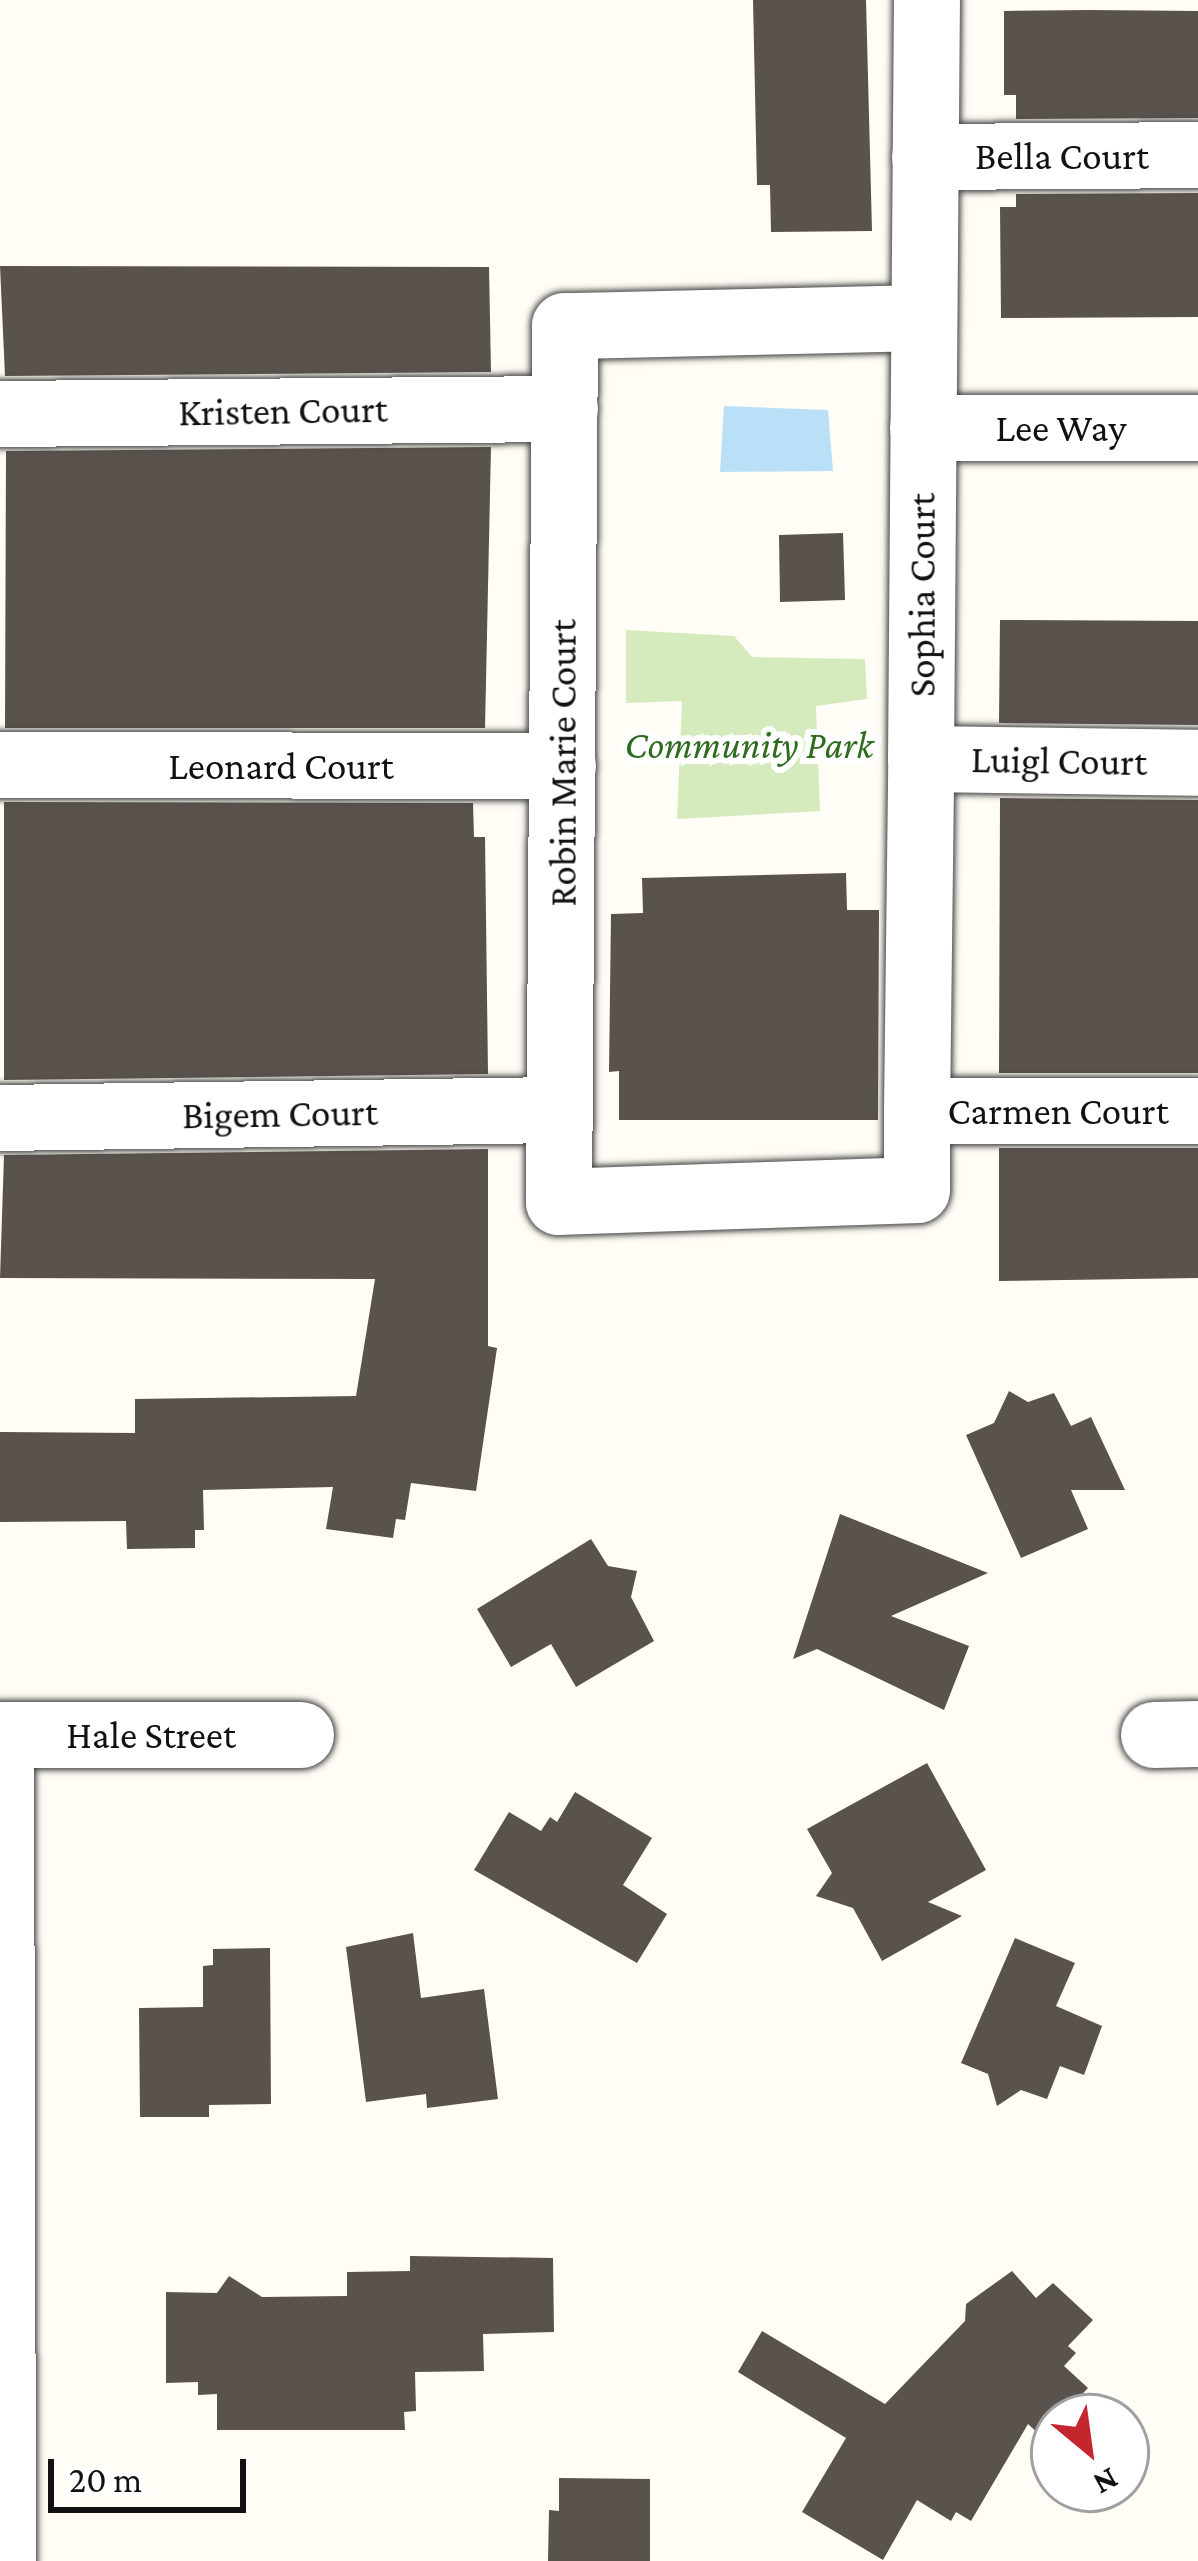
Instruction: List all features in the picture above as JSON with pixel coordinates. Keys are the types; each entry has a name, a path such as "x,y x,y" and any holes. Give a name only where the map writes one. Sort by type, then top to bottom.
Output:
{"street":[{"name":"Sophia Court","path":"917,1190 927,0"},
{"name":"Bella Court","path":"925,157 1198,154"},
{"name":"Robin Marie Court","path":"917,1190 559,1202 565,326 924,319"},
{"name":"Kristen Court","path":"0,414 565,409"},
{"name":"Lee Way","path":"923,428 1198,428"},
{"name":"Luigl Court","path":"921,759 1198,763"},
{"name":"Leonard Court","path":"0,765 562,766"},
{"name":"Bigem Court","path":"0,1118 560,1110"},
{"name":"Carmen Court","path":"917,1111 1198,1111"},
{"name":"Hale Street","path":"1,1735 301,1735"},
{"path":"1,1735 3,2561"}],"green space":[{"name":"Community Park","path":"626,630 734,636 752,657 865,659 867,699 816,706 820,811 677,819 682,701 626,703"}],"water":[{"path":"724,406 828,410 833,471 720,472"}],"building":[{"path":"753,0 866,0 872,231 771,232 770,185 757,185"},
{"path":"1004,11 1198,11 1198,118 1016,119 1016,95 1004,95"},
{"path":"1198,193 1198,317 1001,318 1000,207 1016,207 1016,194"},
{"path":"0,266 489,267 491,372 5,376"},
{"path":"491,447 485,728 5,728 6,451"},
{"path":"843,533 845,600 780,602 779,535"},
{"path":"1000,620 1198,621 1198,725 999,723"},
{"path":"1000,798 1198,800 1198,1073 999,1073"},
{"path":"4,802 473,803 474,837 485,837 488,1074 4,1080"},
{"path":"846,873 847,910 879,910 878,1120 619,1120 619,1071 609,1072 611,914 643,913 642,878"},
{"path":"999,1148 1198,1148 1198,1278 999,1281"},
{"path":"488,1149 488,1346 497,1348 476,1491 411,1483 405,1520 396,1519 393,1538 326,1529 333,1487 203,1490 204,1530 195,1530 195,1548 127,1549 126,1521 0,1522 0,1432 135,1433 135,1399 356,1396 375,1279 0,1278 4,1155"},
{"path":"1009,1391 1028,1402 1054,1393 1071,1426 1091,1417 1125,1490 1071,1490 1088,1529 1021,1558 966,1435 994,1423"},
{"path":"840,1514 988,1573 891,1616 969,1646 944,1710 817,1649 793,1659"},
{"path":"591,1539 608,1566 637,1571 631,1597 654,1641 576,1687 551,1644 511,1667 477,1609"},
{"path":"927,1763 986,1870 928,1902 962,1916 882,1961 853,1908 816,1896 832,1873 807,1829"},
{"path":"575,1792 652,1838 623,1885 667,1914 637,1963 474,1870 509,1812 541,1831 550,1817 557,1822"},
{"path":"413,1933 421,1998 484,1989 498,2099 427,2108 426,2094 366,2102 346,1947"},
{"path":"1015,1938 1075,1963 1056,2006 1102,2026 1084,2075 1060,2066 1047,2099 1021,2090 997,2106 988,2074 961,2063"},
{"path":"270,1948 271,2104 209,2105 209,2117 140,2117 139,2008 203,2007 203,1966 213,1965 213,1949"},
{"path":"410,2256 553,2258 554,2332 483,2334 484,2371 415,2372 416,2411 404,2412 405,2430 217,2430 217,2394 198,2395 198,2382 166,2383 166,2292 217,2293 229,2276 262,2297 347,2296 347,2272 410,2271"},
{"path":"1012,2271 1036,2298 1053,2283 1093,2320 1068,2346 1076,2353 1064,2366 1088,2388 1083,2393 1030,2393 1030,2426 971,2521 956,2512 951,2521 917,2500 883,2560 802,2512 846,2438 738,2372 762,2331 885,2404 965,2321 966,2304"},
{"path":"559,2478 650,2479 650,2561 548,2561 549,2510 559,2511"}]}
